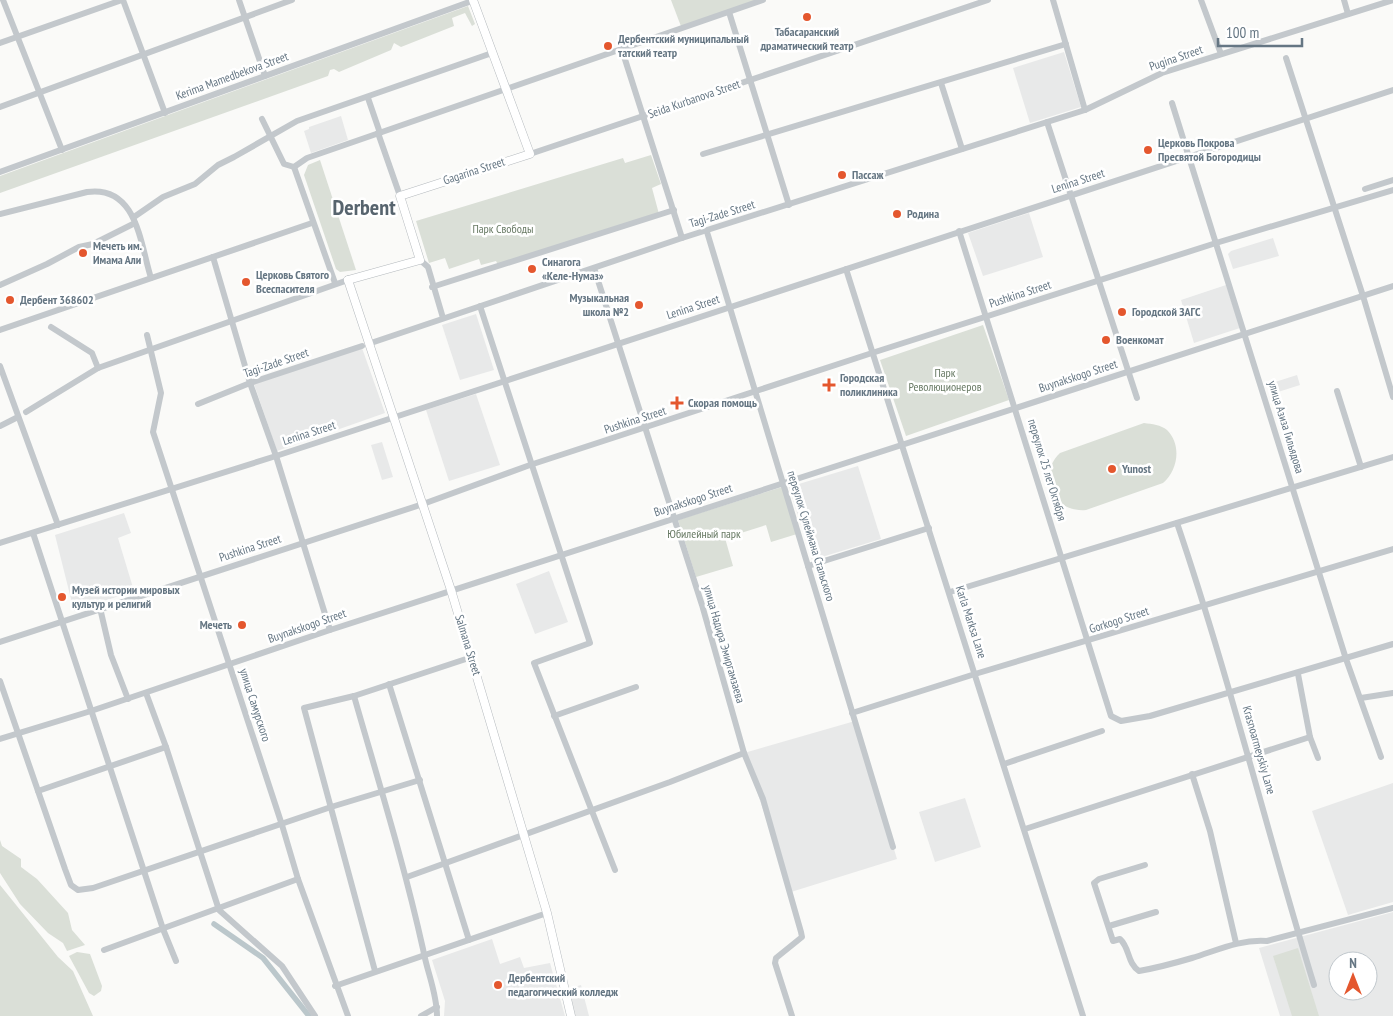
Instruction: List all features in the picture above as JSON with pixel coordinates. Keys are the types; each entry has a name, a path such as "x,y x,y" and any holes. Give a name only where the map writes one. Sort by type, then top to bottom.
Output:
{"main road":[{"name":"Gagarina Street","path":"472,0 530,154"},
{"name":"Gagarina Street","path":"400,195 528,154 506,90"},
{"name":"Seida Kurbanova Street","path":"400,195 530,154"},
{"path":"348,280 420,260 400,195"},
{"name":"Salmana Street","path":"348,280 365,345 394,417 452,590 547,914 571,1016"}],"street":[{"path":"3,0 62,150"},
{"path":"0,43 122,0 165,112"},
{"path":"239,0 265,76"},
{"path":"0,107 144,56 292,0"},
{"name":"Kerima Mamedbekova Street","path":"0,172 472,0"},
{"path":"294,167 307,158 763,0"},
{"name":"Seida Kurbanova Street","path":"530,154 988,0"},
{"path":"1053,0 1085,110"},
{"path":"1201,0 1221,54"},
{"path":"1344,0 1348,14"},
{"path":"1392,0 1393,4"},
{"name":"Pugina Street","path":"1085,110 1162,73 1392,0"},
{"path":"729,12 789,205"},
{"path":"703,154 941,84 1066,44"},
{"path":"622,50 682,238"},
{"path":"0,285 79,247 93,244 134,220 163,197 195,184 225,160 272,137 297,121 368,98 491,53"},
{"path":"1286,58 1304,119 1363,296 1393,396"},
{"path":"941,84 962,149"},
{"name":"Lenina Street","path":"0,543 276,456 1393,90"},
{"path":"368,98 400,195"},
{"name":"улица Азиза Гильядова","path":"1172,103 1320,570 1346,659 1381,757"},
{"name":"Tagi-Zade Street","path":"198,404 250,383 682,238 706,232 1085,110"},
{"path":"262,119 284,164 294,167"},
{"path":"1047,122 1137,398"},
{"path":"294,167 334,283"},
{"path":"1365,189 1393,180"},
{"path":"0,214 98,190 124,201 134,220 151,278"},
{"name":"Pushkina Street","path":"0,642 423,504 530,465 646,429 872,353 1216,243 1393,190"},
{"path":"432,287 674,210"},
{"path":"0,330 49,321 151,278 312,223"},
{"name":"переулок 25 лет Октября","path":"959,231 1016,408 1110,716 1115,720 1133,720 1231,694"},
{"name":"переулок Сулеймана Стальского","path":"706,232 893,847"},
{"path":"213,257 229,305 232,322 250,383 276,456 330,630"},
{"path":"420,260 428,267 442,318"},
{"name":"улица Надира Эмиргамзаева","path":"594,268 717,653 744,753 763,799 801,932 802,937 776,958 775,963 792,1016"},
{"name":"Karla Marksa Lane","path":"846,269 1083,1016"},
{"path":"26,412 74,385 98,368 232,322 334,283 348,280"},
{"name":"Buynakskogo Street","path":"0,739 128,699 561,554 1393,286"},
{"path":"480,306 530,465 590,643 534,663 615,870"},
{"path":"49,321 92,353 98,368"},
{"path":"147,335 151,349"},
{"name":"улица Самурского","path":"151,349 162,394 153,432 230,664 298,879 335,986 348,1016"},
{"path":"0,366 58,525"},
{"path":"1337,391 1360,467"},
{"path":"0,426 18,417"},
{"path":"950,592 1393,457"},
{"name":"Krasnoarmeyskiy Lane","path":"1177,524 1205,604 1314,985"},
{"path":"808,566 929,528"},
{"path":"34,533 61,621 163,929 176,961"},
{"name":"Gorkogo Street","path":"852,714 975,674 1088,642 1205,604 1393,549"},
{"path":"100,608 111,655 128,699"},
{"path":"1231,694 1393,644"},
{"path":"375,971 304,708 354,696 472,657"},
{"path":"1298,674 1310,737 1318,758"},
{"path":"0,681 72,885 78,890 93,888 199,850 282,825 382,790 420,780"},
{"path":"389,684 469,940"},
{"path":"554,716 636,687"},
{"path":"146,693 166,747 219,910 282,966 315,1016"},
{"path":"1361,698 1393,693"},
{"path":"354,696 407,877 437,1007 437,1016"},
{"path":"1004,764 1102,731"},
{"path":"1025,829 1249,755 1310,737"},
{"path":"38,791 166,747"},
{"path":"407,877 524,836 744,753"},
{"path":"1192,774 1210,831 1236,943"},
{"path":"1145,865 1098,879 1094,883 1113,941 1120,939 1125,944 1132,967 1139,971 1236,943 1251,940 1267,941 1393,908"},
{"path":"104,950 219,910 298,879"},
{"path":"1108,926 1156,912"},
{"path":"335,986 547,914"},
{"path":"421,1016 437,1007"}],"shaded area":[{"path":"1064,52 1081,107 1030,123 1013,68"},
{"path":"341,116 348,140 311,153 304,131 309,129 309,127"},
{"path":"1029,213 1043,257 983,276 968,233"},
{"path":"1273,238 1279,256 1233,269 1228,254 1231,251"},
{"path":"1226,285 1240,328 1194,343 1181,300"},
{"path":"476,314 494,370 460,380 442,325"},
{"path":"362,348 385,413 277,451 254,384"},
{"path":"1297,375 1300,385 1278,392 1275,382"},
{"path":"476,394 500,465 449,481 426,410"},
{"path":"382,442 393,477 382,480 371,445"},
{"path":"858,466 881,539 812,560 789,487"},
{"path":"124,513 131,533 118,538 134,591 74,611 55,535"},
{"path":"549,571 568,622 535,634 516,584"},
{"path":"855,721 897,859 791,892 744,753"},
{"path":"1393,783 1393,902 1348,915 1312,811"},
{"path":"965,798 981,847 935,862 919,812"},
{"path":"1393,912 1393,1016 1280,1016 1259,948"},
{"name":"Дербентский педагогический колледж","path":"492,939 500,964 520,957 524,968 550,963 565,1016 444,1016 445,1001 432,960"},
{"path":"581,985 589,1016 574,1016 567,989"}],"green space":[{"path":"671,0 763,0 682,29"},
{"path":"468,6 475,24 472,26 465,13 452,18 454,26 401,47 394,43 391,50 339,72 334,69 330,70 328,76 0,193 0,176"},
{"name":"Парк Свободы","path":"651,155 661,184 652,188 659,214 498,265 496,261 481,265 479,259 449,269 445,258 429,263 416,221 623,158 625,163"},
{"path":"320,160 356,270 340,272 336,269 304,175 308,165"},
{"name":"Парк Революционеров","path":"983,325 1009,400 906,436 880,360"},
{"name":"Yunost","path":"1144,423 1165,428 1175,443 1175,464 1168,478 1163,483 1086,510 1065,506 1057,499 1049,482 1049,472 1053,462 1060,453"},
{"name":"Юбилейный парк","path":"782,487 797,534 771,542 766,525 725,538 733,566 696,577 678,520"},
{"path":"0,840 2,846 21,859 21,867 37,879 68,913 72,930 85,945 67,951 63,943 48,933 20,904 0,873"},
{"path":"0,885 58,957 73,971 93,1016 0,1016"},
{"path":"1298,948 1319,1016 1292,1016 1273,956"},
{"path":"77,952 90,954 102,986 101,991 94,996 89,993 69,956"}],"waterway":[{"path":"214,924 263,958 309,1016"}],"place":[{"name":"Табасаранский драматический театр","path":"807,17"},
{"name":"Дербентский муниципальный татский театр","path":"608,46"},
{"name":"Церковь Покрова Пресвятой Богородицы","path":"1148,150"},
{"name":"Пассаж","path":"842,175"},
{"name":"Родина","path":"897,214"},
{"name":"Мечеть им. Имама Али","path":"83,253"},
{"name":"Синагога «Келе-Нумаз»","path":"532,269"},
{"name":"Церковь Святого Всеспасителя","path":"246,282"},
{"name":"Дербент 368602","path":"10,300"},
{"name":"Музыкальная школа №2","path":"639,305"},
{"name":"Городской ЗАГС","path":"1122,312"},
{"name":"Военкомат","path":"1106,340"},
{"name":"Городская поликлиника","path":"829,385"},
{"name":"Скорая помощь","path":"677,403"},
{"name":"Yunost","path":"1112,469"},
{"name":"Музей истории мировых культур и религий","path":"62,597"},
{"name":"Мечеть","path":"242,625"},
{"name":"Дербентский педагогический колледж","path":"498,985"}],"district":[{"name":"Derbent","path":"364,207"}]}
